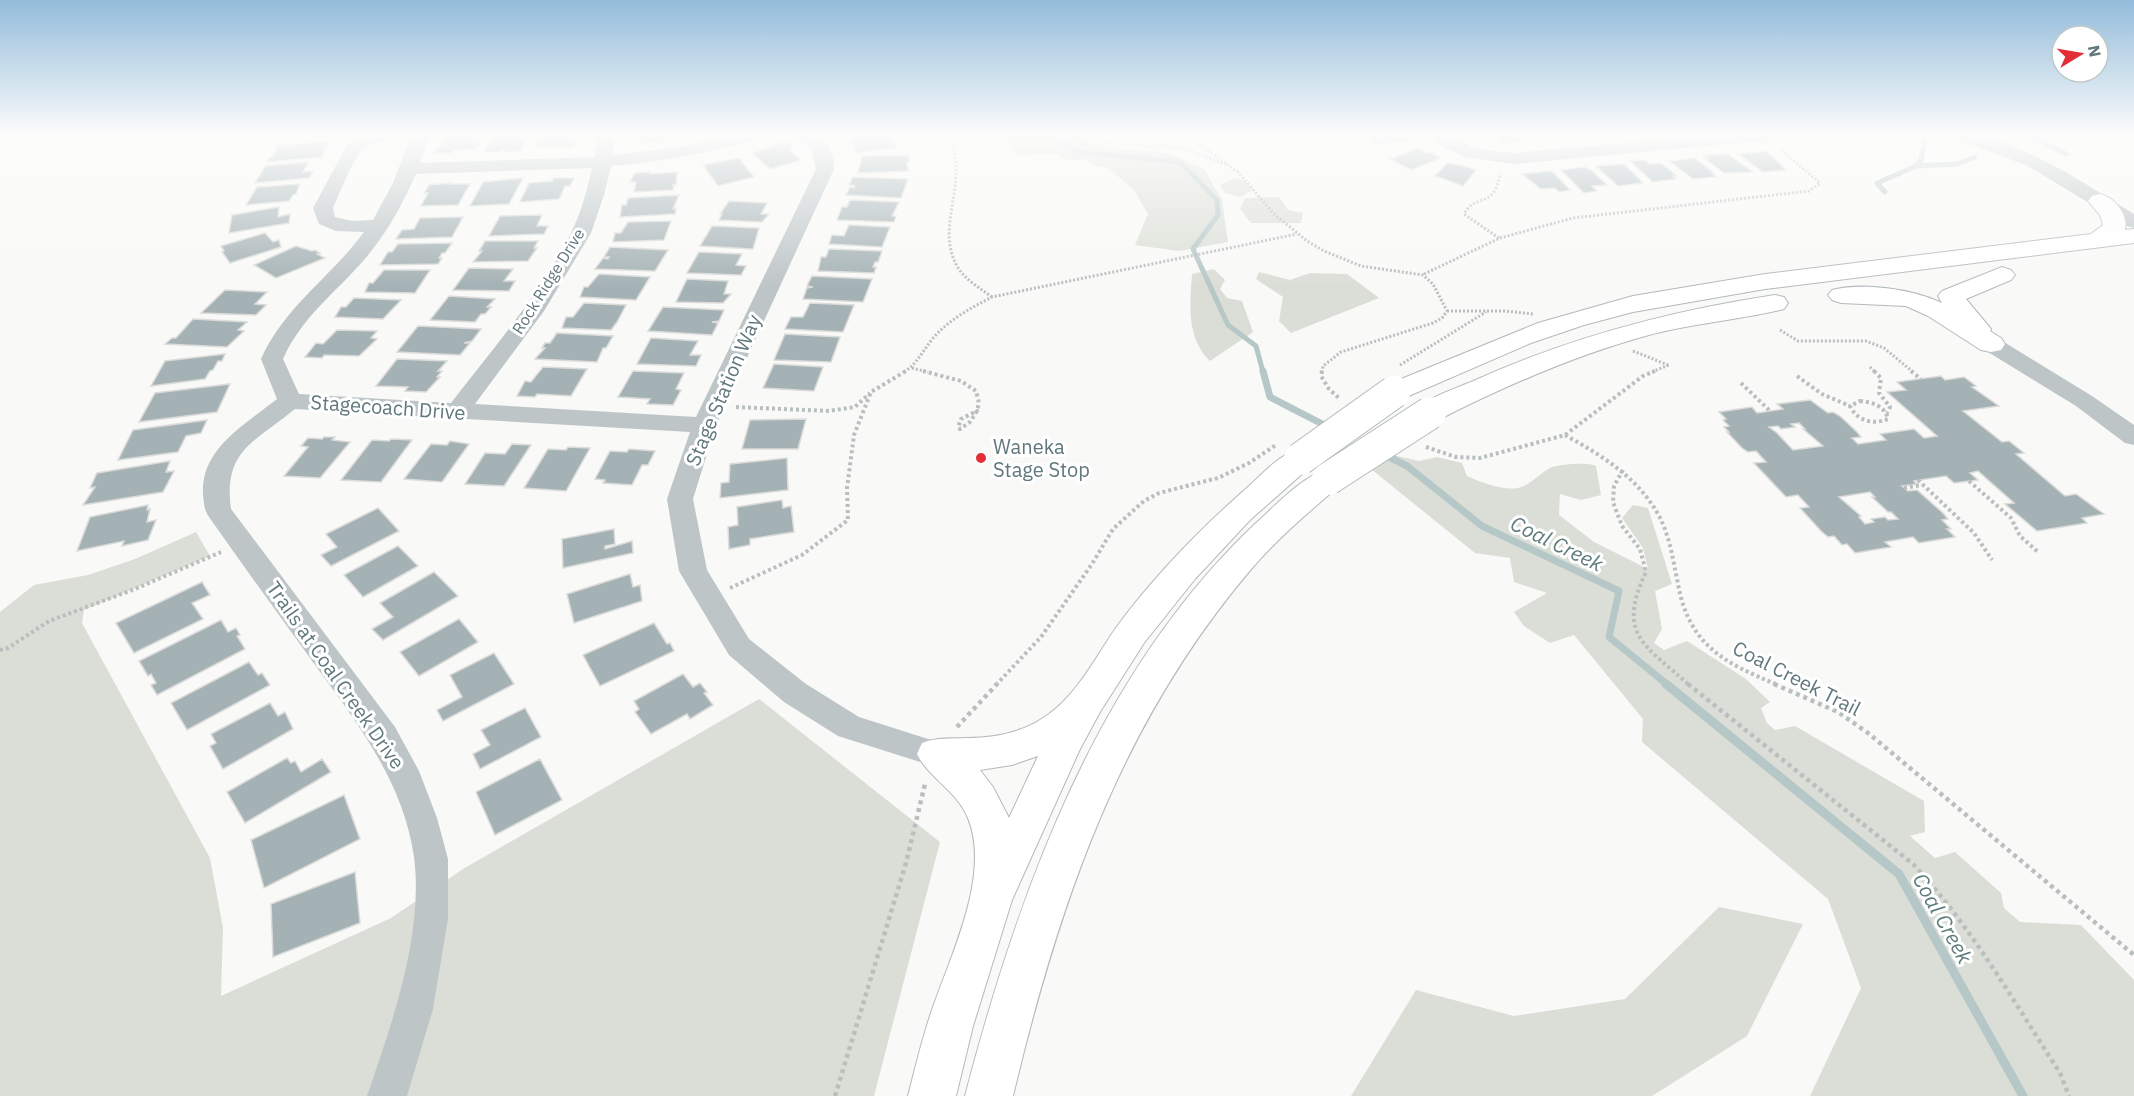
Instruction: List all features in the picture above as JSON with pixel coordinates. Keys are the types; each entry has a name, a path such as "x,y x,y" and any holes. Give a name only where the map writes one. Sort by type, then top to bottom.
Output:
{"main road":[{"path":"2100,201 2134,214"},
{"path":"2092,241 2106,237 2116,225 2115,217 2100,201"},
{"path":"990,897 1002,877 1045,781 1087,702 1120,650 1165,590 1253,496 1302,461 1395,380 1479,354 1565,323 1612,310 1711,290 2134,236"},
{"path":"1302,461 1430,413 1478,387 1540,360 1618,334 1654,325 1739,309 2134,258"},
{"path":"1991,344 1959,309 1951,296 2002,275"},
{"path":"1841,295 1904,298 1936,311 1991,344"},
{"path":"989,1096 1017,985 1056,871 1083,805 1127,718 1158,668 1202,605 1242,558 1284,516 1302,461"},
{"path":"938,755 1000,752 1027,745 1071,719 1087,702"},
{"path":"932,1096 948,1033 990,897 996,865 993,834 984,806 968,782 938,755"}],"street":[{"path":"335,185 323,208 326,220 336,225 380,226"},
{"name":"Stagecoach Drive","path":"402,185 380,226 326,289 297,316 279,339 272,359 290,401 457,412 708,416"},
{"name":"Rock Ridge Drive","path":"457,412 533,311 581,233 596,185"},
{"name":"Stage Station Way","path":"817,185 708,416 680,500 693,571 739,647 795,693 849,727 938,755"},
{"path":"2073,185 2134,222"},
{"path":"1991,344 2084,400 2134,437"},
{"name":"Trails at Coal Creek Drive","path":"290,401 238,444 221,464 215,487 218,511 384,736 404,768 420,817 430,858 430,925 411,1023 387,1096"}],"path":[{"path":"954,185 950,243 957,266 970,280 992,297"},
{"path":"1251,185 1274,214 1298,234 1343,261 1386,272 1423,274 1500,238 1573,218 1809,191 1817,185"},
{"path":"1499,185 1491,199 1468,206 1464,214 1477,225 1500,238"},
{"path":"708,416 829,411 855,407 871,392 911,368 934,337 958,315 992,297 1298,234"},
{"path":"1447,311 1524,312 1547,316 1565,323"},
{"path":"1395,380 1486,312"},
{"path":"1780,330 1798,341 1866,341 1876,344 1921,379"},
{"name":"Coal Creek Trail","path":"1669,365 1643,376 1565,435 1623,470 1646,494 1660,518 1669,541 1681,605 1689,628 1710,650 1741,669 1798,692 1854,722 2134,955"},
{"path":"1797,376 1822,396 1850,406 1857,416 1874,423 1888,419 1887,413 1890,407 1879,393 1881,378 1870,367"},
{"path":"911,368 947,376 970,385 979,399 977,411 968,424 960,429 958,427 964,415 977,411"},
{"path":"1741,382 1770,411"},
{"path":"710,598 802,555 848,520 847,488 854,435 871,392"},
{"path":"1850,406 1856,402 1866,402 1879,406 1887,413"},
{"path":"835,1096 938,755 1041,637 1092,564 1113,529 1144,501 1159,493 1218,478 1249,463 1302,461"},
{"path":"1623,470 1614,481 1612,496 1614,508 1620,522 1640,548 1646,572 1635,596 1632,614 1635,631 1650,649 1689,685 1851,813 1913,864 1929,881 1967,931 2060,1073 2069,1096"},
{"path":"1918,480 1974,533 1992,560"},
{"path":"1969,481 2011,518 2020,536 2038,552"},
{"path":"1904,488 1923,485"},
{"path":"2004,512 2012,510"},
{"path":"0,650 8,648 49,621 135,589 241,542"}],"shaded area":[{"path":"1128,185 1213,185 1222,200 1228,242 1179,251 1135,245 1148,214 1134,190"},
{"path":"1220,185 1248,185 1252,190 1241,197 1225,193"},
{"path":"1279,197 1288,210 1303,213 1301,223 1251,223 1240,209 1245,198"},
{"path":"1214,269 1225,280 1220,289 1227,298 1242,301 1253,332 1210,361 1202,352 1193,331 1191,320 1192,274"},
{"path":"1259,272 1290,280 1310,273 1347,274 1379,298 1291,333 1279,321 1283,297 1256,279"},
{"path":"1393,455 1419,461 1437,457 1462,463 1467,476 1512,489 1527,484 1550,468 1580,464 1596,466 1601,495 1581,500 1560,494 1559,515 1594,542 1648,569 1643,548 1622,518 1633,505 1648,508 1672,584 1655,591 1662,629 1654,643 1664,650 1687,641 1746,679 1770,702 1761,708 1767,723 1775,730 1795,726 1924,801 1925,832 1910,836 1935,858 1955,852 2001,893 2004,908 2020,922 2081,925 2134,980 2134,1096 1810,1096 1861,988 1828,899 1642,742 1643,719 1574,635 1550,643 1524,626 1514,612 1547,593 1514,582 1510,558 1475,553 1371,469"},
{"path":"196,532 210,556 84,610 82,623 210,858 223,928 221,996 391,918 463,869 759,699 940,842 874,1096 0,1096 0,612 34,585 88,575 135,559"},
{"path":"1719,907 1803,924 1747,1036 1652,1096 1351,1096 1416,990 1514,1016 1625,999"}],"building":[{"path":"300,185 296,194 289,201 246,205 257,187"},
{"path":"429,185 469,185 458,205 421,206 428,193 424,193"},
{"path":"481,185 519,185 509,204 470,206"},
{"path":"528,185 570,185 565,186 559,199 520,202"},
{"path":"635,185 674,186 673,190 634,192"},
{"path":"850,185 906,185 901,198 846,195 850,187 855,186"},
{"path":"1536,185 1565,185 1570,190 1559,192 1555,188 1541,189"},
{"path":"1576,185 1605,185 1592,186 1597,191 1584,193"},
{"path":"679,195 673,209 676,208 675,214 620,217 622,205 626,205 628,198"},
{"path":"850,200 899,202 892,216 896,216 894,222 837,220 842,207 847,207"},
{"path":"729,201 767,203 761,214 769,214 762,222 719,220 722,214 720,214"},
{"path":"279,207 278,217 290,214 289,223 229,233 232,215"},
{"path":"542,215 537,226 548,226 544,234 489,236 500,216"},
{"path":"463,217 452,237 396,239 402,230 414,229 420,218"},
{"path":"671,221 664,240 613,242 615,233 621,233 628,222"},
{"path":"849,225 890,227 882,247 829,244 832,235 844,236"},
{"path":"712,226 759,228 753,249 700,246"},
{"path":"265,233 273,242 279,240 281,247 230,263 222,252 224,251 221,246"},
{"path":"485,241 538,241 534,248 537,248 528,261 473,262 482,251 479,251"},
{"path":"452,243 445,253 442,253 438,264 380,265 388,252 392,252 398,244"},
{"path":"296,246 315,250 320,253 317,254 325,258 276,278 254,265"},
{"path":"610,247 668,250 655,271 595,269 603,258 608,259 609,257 604,257"},
{"path":"829,249 882,251 878,262 875,262 873,267 876,267 874,273 818,271 821,257 826,257"},
{"path":"699,252 742,254 736,265 746,266 741,275 687,273"},
{"path":"469,268 513,269 504,281 515,281 509,291 453,290"},
{"path":"384,270 430,270 415,293 365,292 369,283 373,283"},
{"path":"599,274 650,277 636,300 580,297 584,287 588,287"},
{"path":"812,276 872,279 863,302 803,299 807,288 813,287 807,286"},
{"path":"687,279 728,281 724,294 731,294 723,303 676,302"},
{"path":"225,290 267,292 255,304 266,305 256,315 201,313"},
{"path":"449,296 495,299 487,307 491,307 485,314 481,314 475,322 430,320"},
{"path":"354,298 401,300 383,319 335,317 341,307 346,307"},
{"path":"584,303 626,305 611,330 562,328 566,317 573,317"},
{"path":"810,303 854,305 843,332 785,329 791,317 803,317"},
{"path":"663,307 724,310 719,321 712,322 718,323 712,335 648,331"},
{"path":"193,319 247,322 238,330 244,331 227,347 165,344 172,338 176,338"},
{"path":"418,326 481,329 472,341 464,343 470,343 460,355 397,352"},
{"path":"337,330 377,331 371,338 377,339 359,356 305,357 316,343 323,344"},
{"path":"557,333 613,336 606,348 603,348 597,362 535,359 545,348 542,348 545,343 550,343"},
{"path":"785,334 840,337 831,362 774,360"},
{"path":"651,338 698,341 690,355 701,355 696,366 637,364"},
{"path":"225,354 222,361 218,361 205,379 151,386 165,361"},
{"path":"397,359 447,361 438,371 442,371 437,377 440,377 426,392 405,391 408,387 376,386"},
{"path":"774,364 823,367 814,391 763,388"},
{"path":"543,367 587,369 571,396 537,394 535,397 517,396 525,381 531,382"},
{"path":"633,371 684,373 676,389 681,390 673,405 647,404 650,399 618,397"},
{"path":"1941,376 1945,380 1964,377 1976,386 1972,387 1999,406 1963,411 2002,442 2009,441 2024,453 2016,454 2065,496 2076,494 2104,514 2082,518 2087,523 2037,531 2005,504 2014,503 1978,471 1970,473 1978,480 1954,483 1946,476 1914,481 1917,484 1902,486 1908,491 1917,490 1943,513 1948,519 1942,520 1955,537 1919,543 1913,537 1885,542 1891,547 1855,553 1847,544 1842,545 1834,536 1828,537 1821,531 1800,508 1809,507 1798,495 1786,497 1754,463 1766,462 1756,451 1748,452 1742,448 1727,432 1729,432 1724,427 1729,426 1719,412 1752,407 1757,413 1783,409 1777,404 1810,400 1828,413 1833,412 1840,416 1861,437 1852,438 1858,444 1886,440 1880,434 1914,429 1924,438 1937,436 1887,392 1906,390 1897,382","holes":["1799,423 1805,429 1803,429 1823,446 1793,450 1769,427 1778,426 1781,429 1795,427 1791,424","1870,492 1875,497 1872,497 1898,519 1888,520 1885,517 1871,519 1874,522 1865,524 1859,517 1861,516 1839,497"]},
{"path":"230,384 217,412 139,422 155,393"},
{"path":"806,419 798,449 742,449 750,420"},
{"path":"207,420 201,433 186,436 178,452 118,460 133,430"},
{"path":"335,437 332,440 350,442 320,478 284,476 308,447 301,446 308,438 322,439"},
{"path":"391,439 412,440 381,482 341,480 372,440 389,441"},
{"path":"450,441 469,444 442,482 404,479 431,444 447,445"},
{"path":"512,444 531,445 504,486 465,484 485,453 505,454"},
{"path":"568,447 590,448 566,491 524,488 548,449 566,450"},
{"path":"629,449 655,451 648,465 642,465 632,485 603,483 605,480 595,479 610,451 627,452"},
{"path":"787,458 788,490 720,498 721,483 729,482 730,464"},
{"path":"170,461 166,472 174,471 163,492 83,505 95,487 90,488 97,473"},
{"path":"782,500 783,508 791,506 794,532 750,539 750,545 729,549 728,527 738,525 737,507"},
{"path":"148,505 147,510 150,509 147,522 156,520 148,540 122,546 124,541 77,551 90,517"},
{"path":"378,508 399,531 331,566 321,555 337,547 326,534"},
{"path":"614,529 615,544 605,546 605,549 632,541 633,553 563,568 562,539"},
{"path":"398,546 418,566 363,597 344,575"},
{"path":"434,572 458,596 383,640 372,629 393,617 380,603"},
{"path":"630,574 633,587 640,585 642,601 574,623 567,594"},
{"path":"202,582 210,595 192,603 203,619 134,653 116,623"},
{"path":"459,619 478,642 419,676 400,652"},
{"path":"221,620 228,632 236,628 240,635 237,636 245,649 157,695 151,685 156,683 151,674 148,676 139,661"},
{"path":"654,623 674,651 600,686 583,655"},
{"path":"494,653 514,684 443,721 437,710 462,697 450,675"},
{"path":"249,662 258,675 262,673 270,685 187,730 171,703"},
{"path":"683,674 693,687 700,683 713,705 690,719 687,714 651,734 635,712 639,709 634,701"},
{"path":"270,703 278,716 285,712 293,729 223,769 210,746 216,743 211,734"},
{"path":"525,708 541,737 480,769 473,754 490,745 481,730"},
{"path":"287,758 291,763 295,761 301,772 322,759 331,772 245,823 227,792"},
{"path":"540,759 562,800 495,835 476,792"},
{"path":"344,795 360,839 264,888 251,840"},
{"path":"355,872 360,923 273,957 271,904"}],"waterway":[{"name":"Coal Creek","path":"1203,185 1217,200 1218,215 1193,249 1228,325 1256,346 1263,372"},
{"path":"1879,185 1885,192"},
{"name":"Coal Creek","path":"1263,371 1270,397 1330,428"},
{"name":"Coal Creek","path":"1383,454 1407,466 1482,526 1619,591 1609,637 1668,685"},
{"name":"Coal Creek","path":"1666,684 1899,874 2023,1096"}],"place":[{"name":"Waneka Stage Stop","path":"981,458"}]}
